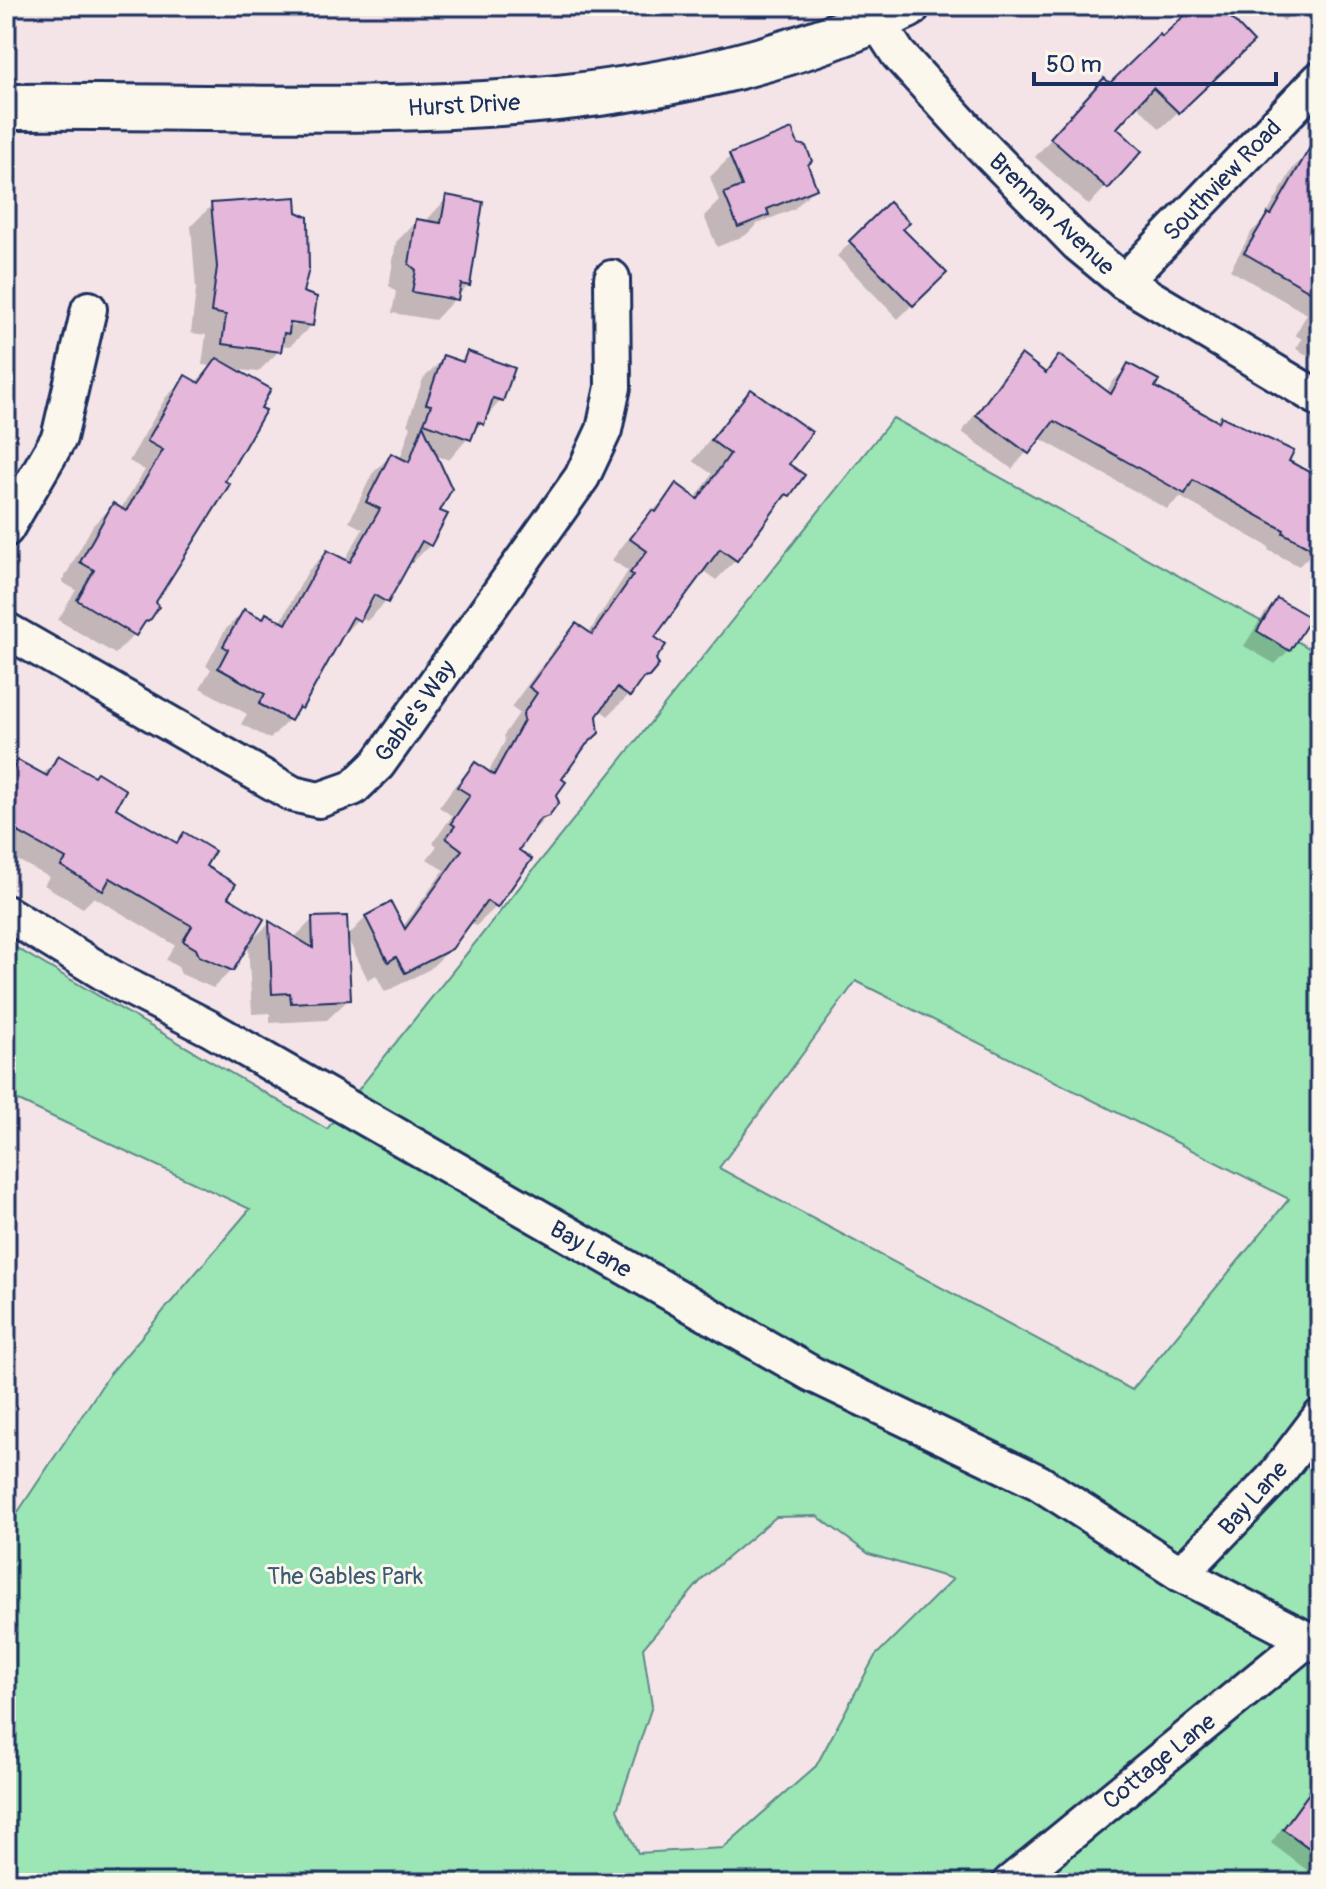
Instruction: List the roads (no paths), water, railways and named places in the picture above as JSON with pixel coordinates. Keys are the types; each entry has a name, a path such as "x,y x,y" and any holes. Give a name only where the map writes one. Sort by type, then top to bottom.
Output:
{"street":[{"name":"Hurst Drive","path":"6,107 315,110 511,104 617,91 735,68 779,56 883,11"},
{"name":"Brennan Avenue","path":"883,11 898,54 1078,244 1124,282 1320,399"},
{"name":"Southview Road","path":"1124,282 1320,79"},
{"name":"Gable's Way","path":"6,630 293,794 319,800 353,788 378,764 582,477 604,430 613,387 612,278"},
{"path":"6,529 59,438 89,309"},
{"name":"Bay Lane","path":"6,913 119,982 209,1028 812,1374 1057,1492 1181,1574 1314,1643"},
{"name":"Bay Lane","path":"1181,1574 1272,1480 1320,1417"},
{"name":"Cottage Lane","path":"1010,1883 1314,1643"}],"park label":[{"name":"The Gables Park","path":"345,1576"}]}
